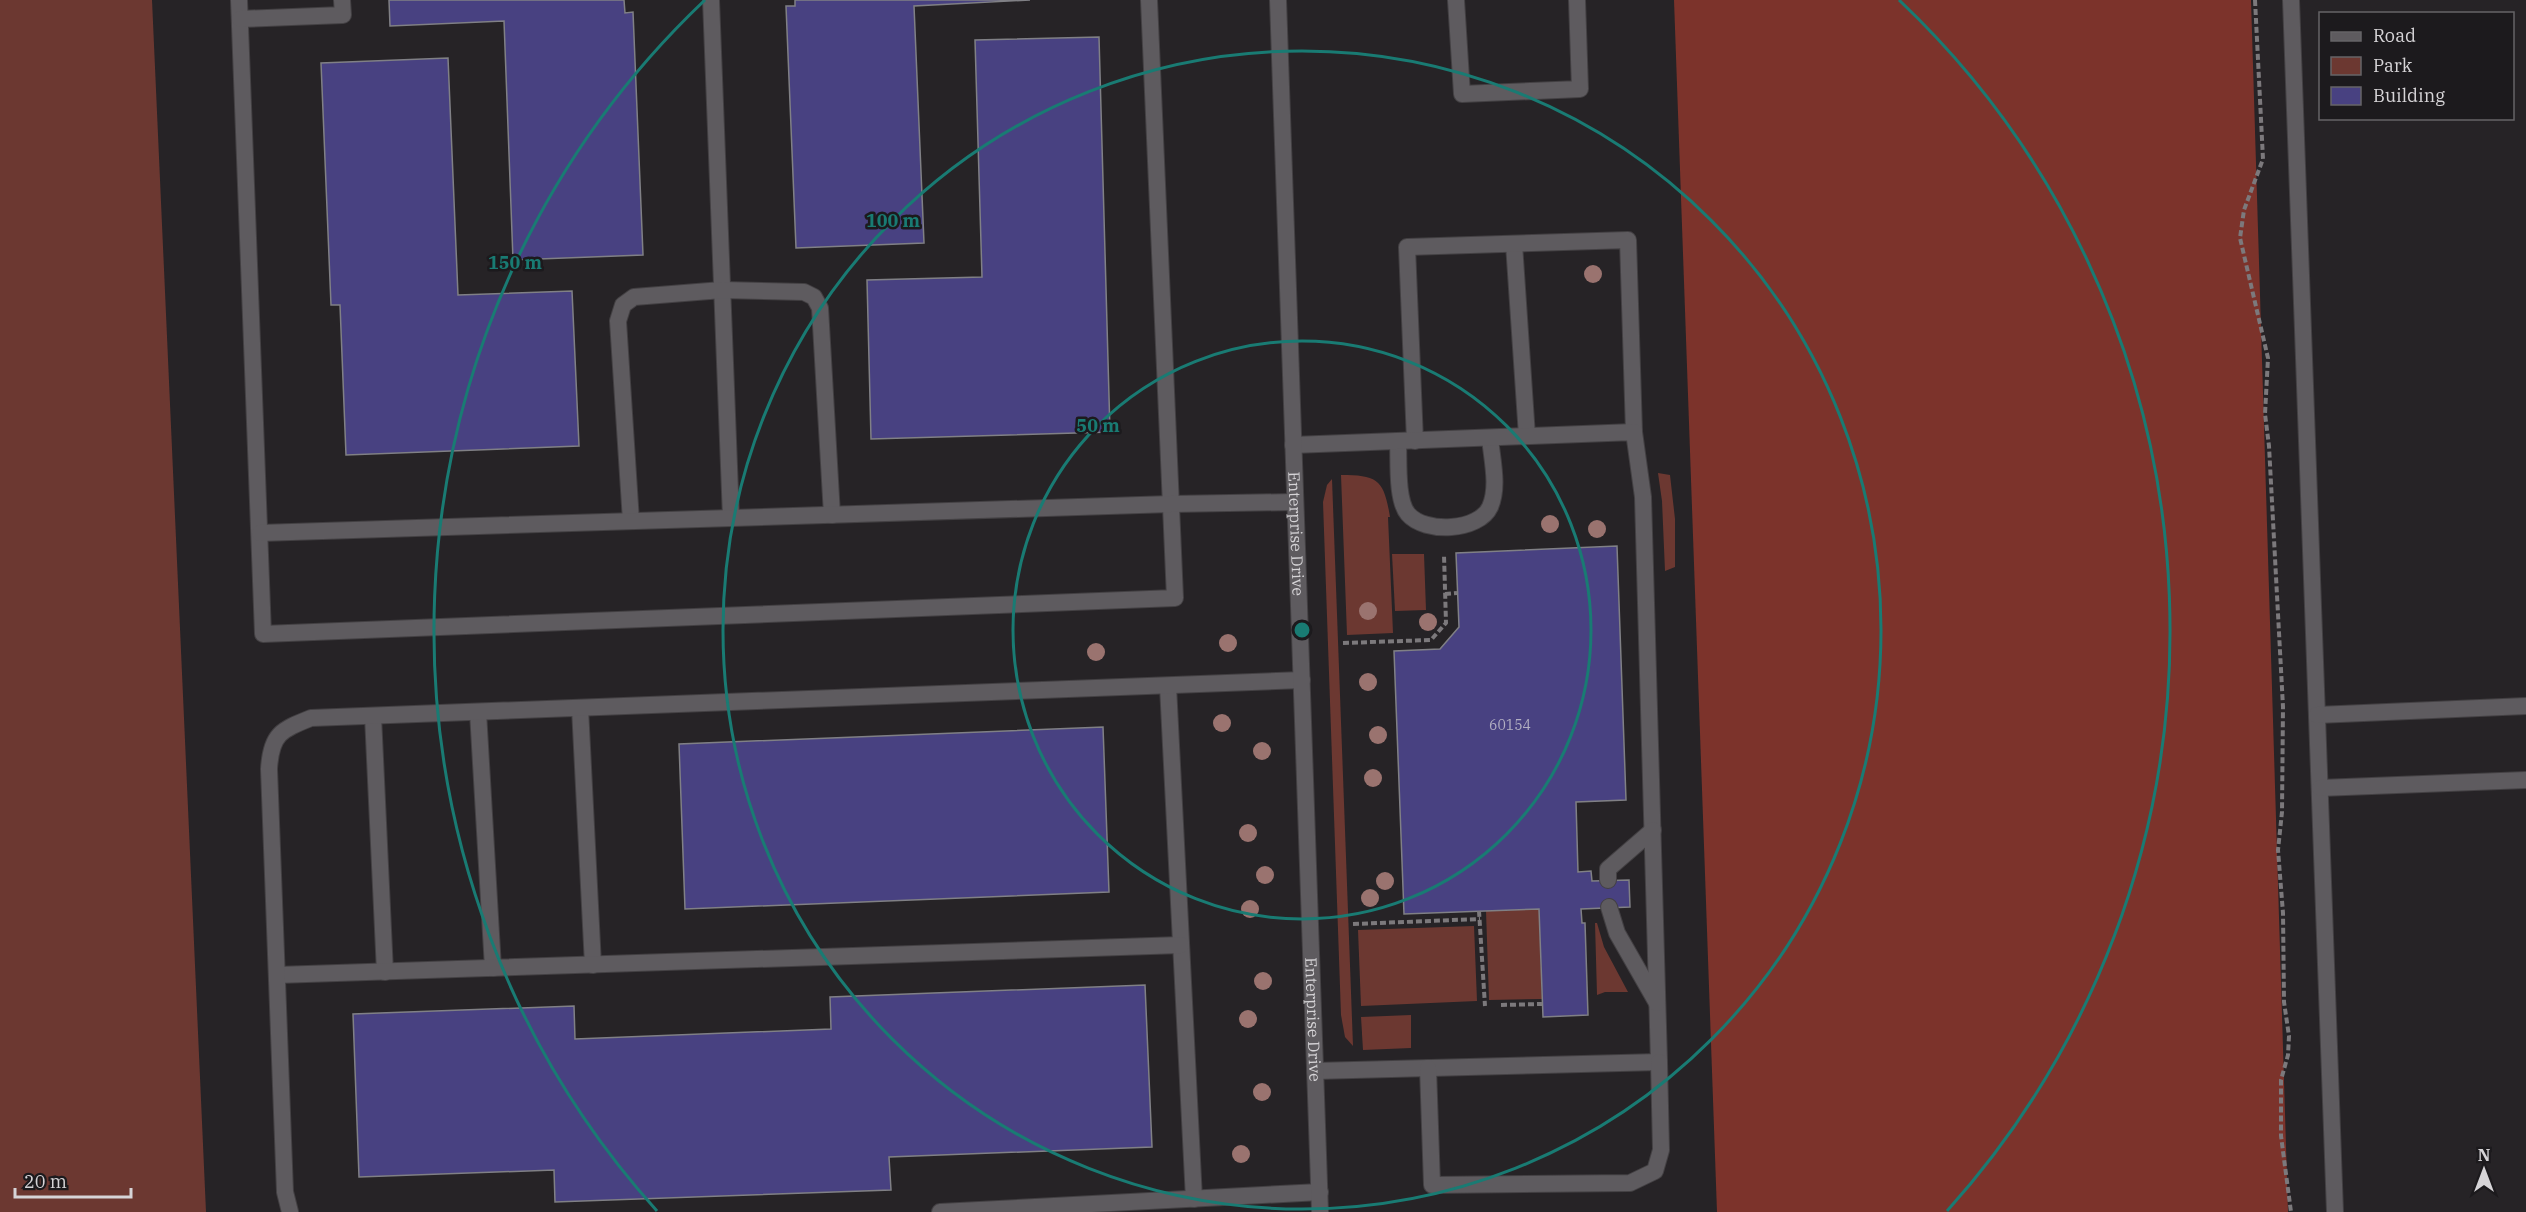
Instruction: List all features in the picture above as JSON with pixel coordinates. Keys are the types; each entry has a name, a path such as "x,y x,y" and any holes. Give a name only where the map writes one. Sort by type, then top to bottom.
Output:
{"street":[{"path":"239,0 263,634 1175,598 1149,0"},
{"path":"240,19 343,15 342,0"},
{"path":"711,0 731,518"},
{"name":"Enterprise Drive","path":"1278,0 1320,1212"},
{"path":"1456,0 1462,94 1580,89 1577,0"},
{"path":"2291,0 2335,1212"},
{"path":"1415,441 1407,247 1628,240 1634,432 1643,497 1653,830 1661,1150 1655,1171 1630,1183 1432,1185 1428,1068"},
{"path":"1514,244 1527,436"},
{"path":"631,521 618,321 623,305 634,297 722,290 804,292 814,297 820,308 832,515"},
{"path":"1293,445 1634,432"},
{"path":"1398,441 1401,496 1408,514 1425,524 1446,528 1476,522 1489,509 1494,493 1490,438"},
{"path":"260,533 1295,502"},
{"path":"290,1212 285,1192 270,748 285,729 312,718 1302,681"},
{"path":"1168,686 1194,1198"},
{"path":"2317,715 2526,706"},
{"path":"580,708 593,965"},
{"path":"478,712 493,968"},
{"path":"374,716 385,972"},
{"path":"2320,789 2526,780"},
{"path":"1608,880 1608,869 1653,830"},
{"path":"1609,907 1617,933 1658,1004"},
{"path":"277,975 1181,945"},
{"path":"1316,1071 1659,1062"},
{"path":"940,1212 1320,1192"}],"path":[{"path":"2255,0 2263,159 2244,210 2240,238 2268,358 2265,414 2269,446 2283,707 2282,812 2278,850 2283,913 2284,1002 2289,1036 2288,1055 2281,1080 2281,1136 2291,1212"},
{"path":"1343,643 1431,640 1446,623 1444,551"},
{"path":"1445,594 1457,593"},
{"path":"1479,911 1485,1006"},
{"path":"1353,924 1480,919"},
{"path":"1501,1005 1542,1004"}],"green space":[{"path":"0,0 152,0 206,1212 0,1212"},
{"path":"1658,473 1670,475 1675,519 1675,567 1665,571 1662,501"},
{"path":"1341,475 1363,476 1371,479 1382,487 1385,495 1390,517 1388,517 1393,633 1347,635"},
{"path":"1332,479 1353,1046 1345,1037 1341,1015 1323,502 1327,485"},
{"path":"1392,554 1424,554 1426,610 1395,611"},
{"path":"1539,909 1542,999 1489,1000 1486,911"},
{"path":"1595,923 1597,923 1604,947 1628,992 1605,992 1597,995"},
{"path":"1474,926 1477,1001 1361,1006 1358,930"},
{"path":"1411,1015 1411,1048 1363,1050 1361,1017"}],"shaded area":[{"path":"1674,0 2251,0 2288,1212 1717,1212"}],"building":[{"path":"389,0 624,0 625,13 633,12 643,255 513,260 504,21 390,26"},
{"path":"795,0 1030,0 914,6 924,243 796,248 786,6 795,6"},
{"path":"1099,37 1110,432 871,439 867,280 982,277 975,40"},
{"path":"448,58 458,295 572,291 579,446 346,455 340,305 331,305 321,63"},
{"path":"1617,546 1626,800 1576,802 1578,872 1591,871 1592,881 1629,880 1630,907 1581,909 1582,923 1585,923 1588,1015 1543,1017 1539,909 1404,914 1394,651 1440,649 1459,627 1456,553"},
{"path":"1103,727 1109,892 685,909 679,744"},
{"path":"1145,985 1152,1147 889,1157 891,1190 555,1202 554,1170 359,1177 353,1014 574,1006 575,1039 831,1029 830,997"}]}
